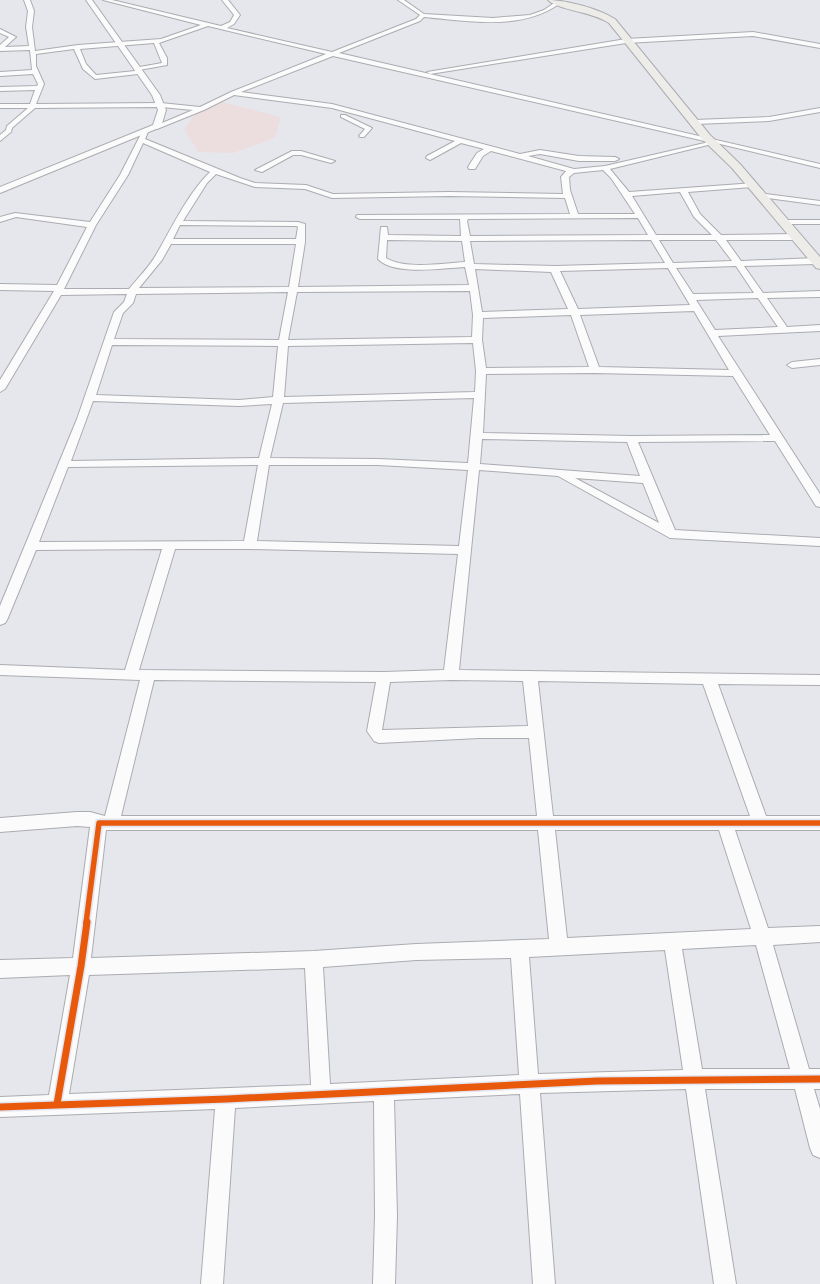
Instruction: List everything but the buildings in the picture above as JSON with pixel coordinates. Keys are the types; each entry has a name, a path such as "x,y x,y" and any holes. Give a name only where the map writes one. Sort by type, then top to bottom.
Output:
{"main road":[{"path":"555,2 606,16 617,26 626,41 709,140 761,195 794,237 818,263"}],"street":[{"path":"0,139 9,131 9,127 32,109 40,88 40,79 36,72 32,50 32,38 29,27 31,11 27,0"},
{"path":"89,0 137,70 151,86 162,110 157,127"},
{"path":"106,0 120,4 134,0"},
{"path":"222,28 232,23 237,15 225,0"},
{"path":"401,0 423,15 484,20 511,19 545,12 555,2"},
{"path":"127,3 206,25 818,166"},
{"path":"0,190 144,136 157,127 202,109 233,93 418,20 423,15"},
{"path":"0,49 32,50 156,42 167,40 206,25"},
{"path":"0,31 11,35 12,38 0,49"},
{"path":"428,82 418,79 416,76 626,41 710,38 753,34 820,46"},
{"path":"8,40 32,38"},
{"path":"78,47 81,62 86,70 96,77 165,64 156,42"},
{"path":"0,74 36,72"},
{"path":"0,90 40,88"},
{"path":"233,93 321,104 574,171"},
{"path":"321,104 369,128 362,136"},
{"path":"0,106 161,105 202,109"},
{"path":"695,122 768,119 820,110"},
{"path":"144,136 214,172 237,180 255,185 306,187"},
{"path":"0,390 59,290 92,225 124,175 144,136"},
{"path":"430,158 457,144 460,140 458,139"},
{"path":"575,217 565,178 568,172 605,168 645,159 709,140"},
{"path":"472,167 480,155 491,148"},
{"path":"520,157 527,153 541,151 584,159 645,159"},
{"path":"237,180 263,171 292,153 298,152 331,161"},
{"path":"605,168 614,176 627,194 711,333 778,438 814,483 820,503"},
{"path":"0,620 32,546 90,398 120,312 128,303 134,290 159,258 177,223 204,182 214,172"},
{"path":"283,178 324,193 339,196 409,194 569,196"},
{"path":"627,194 752,185"},
{"path":"682,189 697,215 720,239 785,330"},
{"path":"761,195 820,203"},
{"path":"0,220 15,215 92,225"},
{"path":"451,675 463,550 477,436 481,371 478,315 472,288 463,221 465,216"},
{"path":"360,217 640,216"},
{"path":"384,217 382,259 394,265 469,265 555,269 737,263 818,263"},
{"path":"782,222 820,222"},
{"path":"177,223 300,224 301,242 283,342 278,401 264,461 250,545"},
{"path":"384,237 720,239 794,237"},
{"path":"167,241 301,242"},
{"path":"432,265 430,270 432,280 442,289"},
{"path":"414,266 420,272 422,281 417,289"},
{"path":"555,269 564,294 574,311 595,370"},
{"path":"0,287 59,290 472,288"},
{"path":"689,297 820,294"},
{"path":"478,315 696,308"},
{"path":"711,333 820,328"},
{"path":"108,342 478,340"},
{"path":"792,365 820,362"},
{"path":"481,371 595,370 736,373"},
{"path":"90,398 239,403 348,397 479,395"},
{"path":"477,436 632,439 778,438"},
{"path":"632,439 670,534"},
{"path":"64,464 264,461 378,462 474,466 649,480"},
{"path":"560,474 670,534 820,542"},
{"path":"32,546 169,547 250,545 463,550"},
{"path":"130,674 169,547"},
{"path":"0,670 148,675 384,677 451,675 709,680 820,680"},
{"path":"57,1104 105,823 148,675"},
{"path":"384,677 374,731 379,737 479,732 536,732"},
{"path":"530,677 559,946"},
{"path":"709,680 760,822"},
{"path":"0,825 77,819 105,823 249,824 820,823"},
{"path":"725,824 745,878 762,936 811,1079 820,1148"},
{"path":"0,968 314,959 416,952 519,949 820,934"},
{"path":"672,940 725,1284"},
{"path":"519,949 544,1284"},
{"path":"314,959 321,1093"},
{"path":"0,1107 694,1078 811,1079"},
{"path":"384,1090 386,1216 384,1284"},
{"path":"212,1284 226,1099"}],"shaded area":[{"path":"222,102 281,117 275,138 233,153 198,152 184,129 195,114"}],"cycle path":[{"path":"57,1104 81,966 99,823 820,823"},
{"path":"0,1107 227,1099 597,1081 820,1079"}]}
